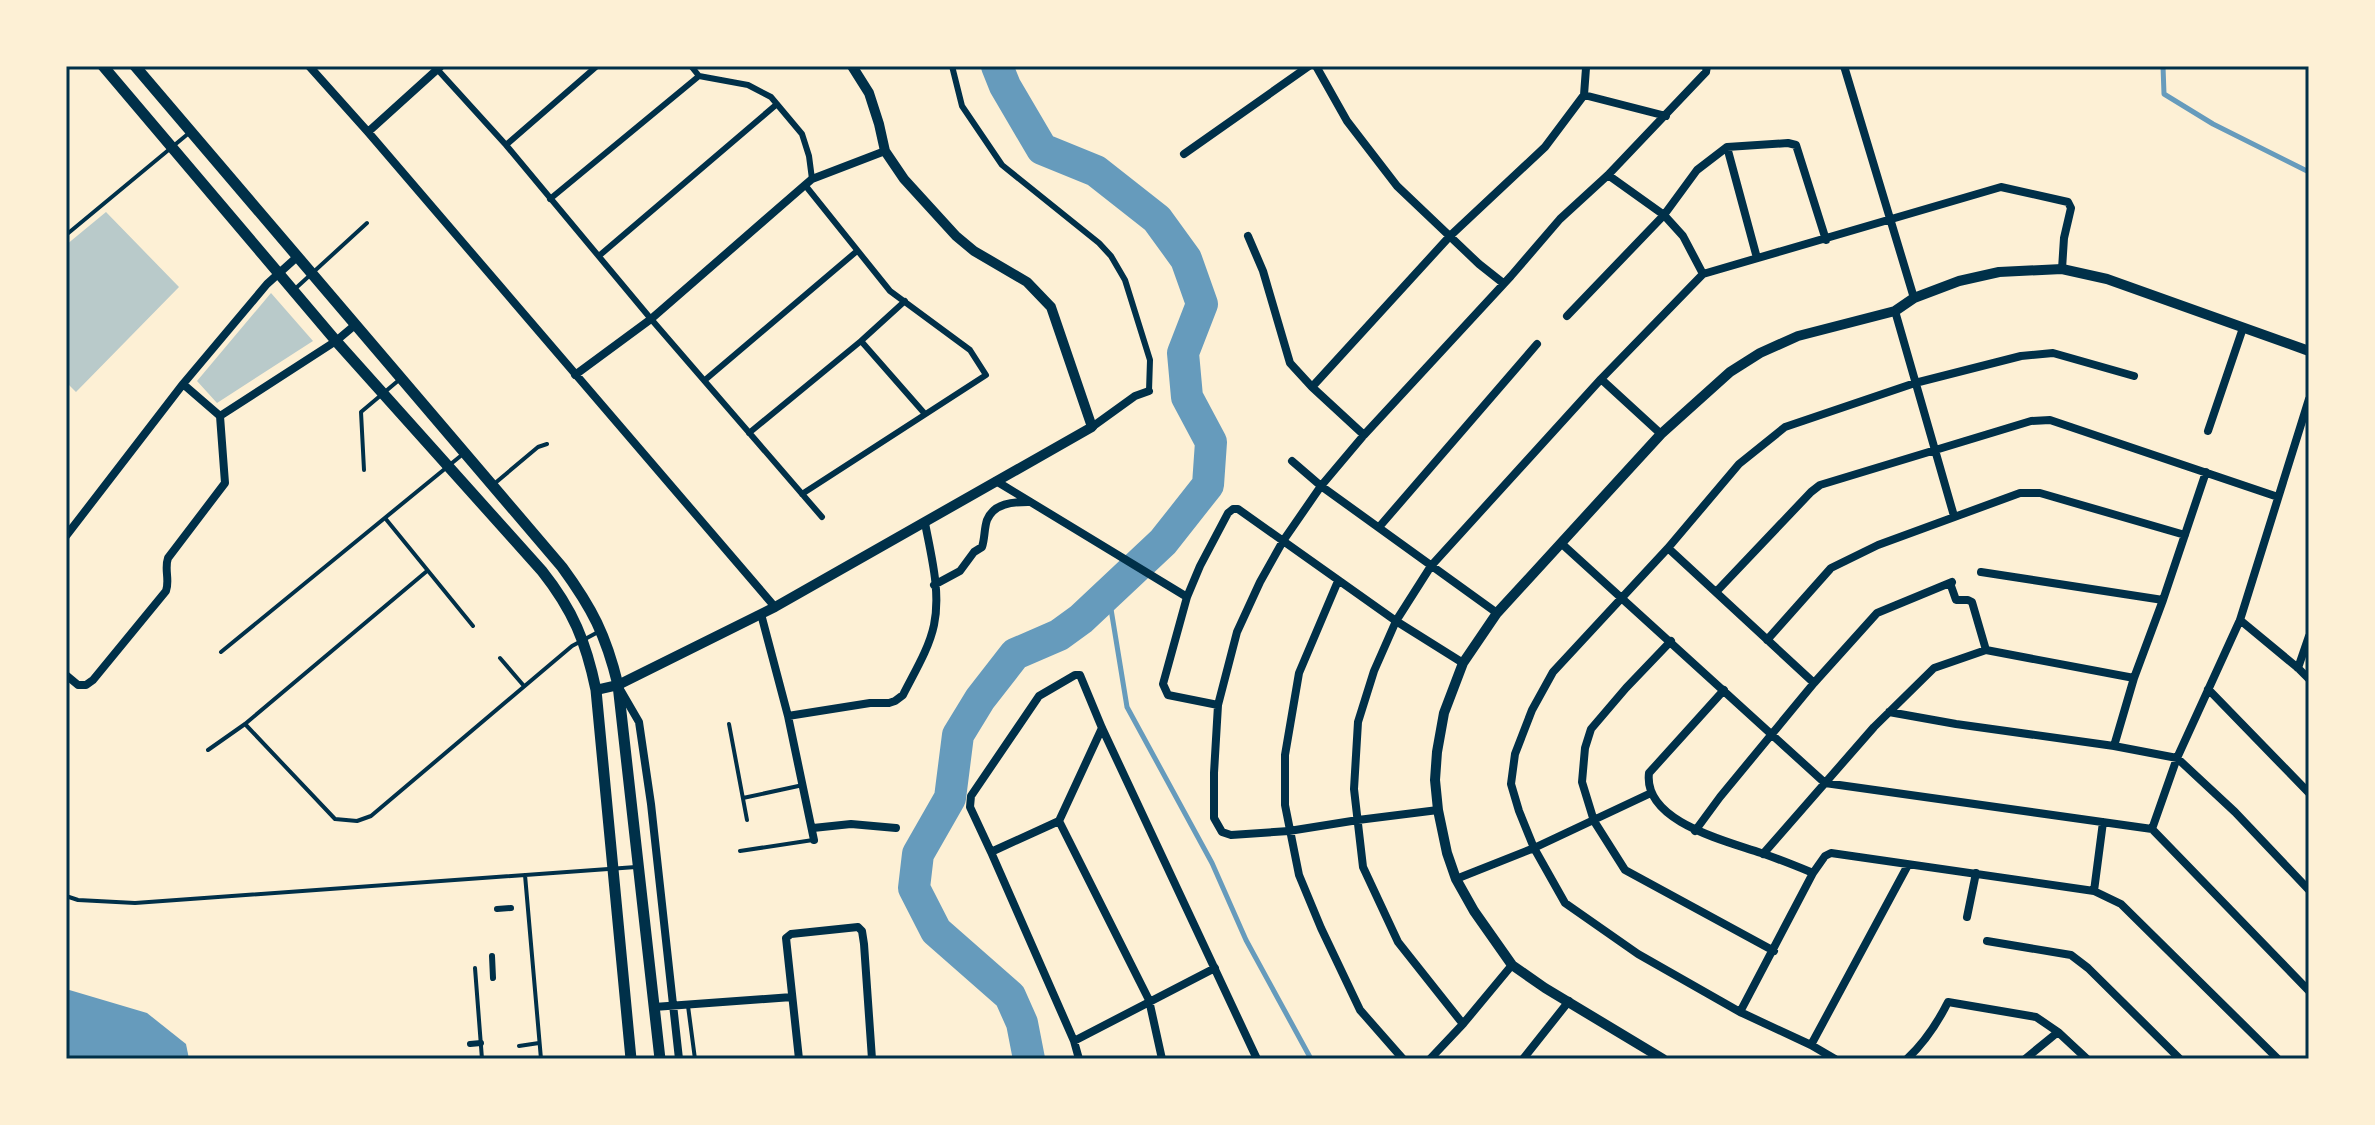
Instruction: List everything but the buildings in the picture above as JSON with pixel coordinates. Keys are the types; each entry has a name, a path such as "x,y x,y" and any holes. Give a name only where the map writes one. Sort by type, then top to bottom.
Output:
{"main road":[{"path":"103,66 336,341 568,606 584,640 596,690 631,1059"},
{"path":"135,66 562,567 589,605 602,630 618,685 660,1059"}],"street":[{"path":"309,66 775,607"},
{"path":"506,145 597,66"},
{"path":"691,66 699,76 748,85 771,97 802,134 809,156 808,182 857,251 890,291 970,350 986,373 986,376 802,494"},
{"path":"852,66 869,93 885,151 904,179 956,236 974,251 1027,282 1051,307 1092,427"},
{"path":"596,690 618,685 775,607 1092,427 1135,396 1149,391 1150,360 1125,280 1111,256 1002,165 962,106 952,66"},
{"path":"1184,154 1309,66"},
{"path":"1316,66 1347,121 1397,186 1503,283"},
{"path":"1438,810 1289,831 1231,835 1222,832 1214,818 1218,705 1237,632 1283,541 1321,486 1560,219 1666,116 1706,72 1707,66"},
{"path":"1844,66 1914,298"},
{"path":"368,132 439,68 822,517"},
{"path":"1312,387 1450,236 1545,147 1584,95 1586,68"},
{"path":"550,199 699,76"},
{"path":"1584,95 1666,116"},
{"path":"600,255 777,104"},
{"path":"1567,316 1664,215 1697,170 1727,147 1796,145 1826,240"},
{"path":"1727,147 1757,258"},
{"path":"575,375 651,319 808,182 885,151"},
{"path":"1608,175 1664,215 1683,236 1703,274"},
{"path":"1463,1024 1398,942 1363,867 1354,789 1358,722 1374,671 1396,621 1431,566 1601,379 1703,274 2001,187 2068,202 2071,208 2064,238 2062,269"},
{"path":"1248,236 1263,271 1290,363 1364,435"},
{"path":"705,380 857,251"},
{"path":"66,536 183,384 267,284 297,257"},
{"path":"1663,1059 1512,965 1456,879 1438,810 1435,780 1437,752 1444,713 1463,663 1497,613 1661,434 1730,372 1760,353 1798,336 1895,311 1914,298 1959,281 1999,272 2062,269 2107,279 2309,351"},
{"path":"749,433 905,301"},
{"path":"1895,311 1954,516"},
{"path":"220,416 336,341 355,325"},
{"path":"2208,431 2243,328"},
{"path":"861,341 925,414"},
{"path":"1380,526 1537,344"},
{"path":"1835,1059 1740,1012 1638,954 1565,903 1534,848 1511,784 1515,754 1532,710 1553,672 1668,548 1739,464 1785,427 1915,383 2021,356 2053,353 2134,376"},
{"path":"1601,379 1661,434"},
{"path":"66,675 78,685 86,685 93,680 166,591 169,583 168,558 225,483 220,416 183,384"},
{"path":"2152,829 2177,758 2240,620 2309,399"},
{"path":"1716,592 1820,485 2031,421 2050,420 2278,497"},
{"path":"2296,439 2309,443"},
{"path":"1292,461 1321,486 1497,613"},
{"path":"2114,746 2134,678 2206,472"},
{"path":"996,481 1187,597"},
{"path":"1767,640 1831,568 1878,545 2020,493 2040,493 2185,535"},
{"path":"934,585 960,571 974,552 982,547 987,522 993,511 1010,502 1028,502"},
{"path":"1218,705 1168,695 1163,684 1187,597 1200,566 1233,509 1238,509 1396,621 1463,663"},
{"path":"788,716 870,703 889,703 903,695 934,625 936,606 925,523"},
{"path":"1562,544 1825,783 2152,829 2309,991"},
{"path":"1668,548 1814,683"},
{"path":"1981,572 2163,600"},
{"path":"1338,581 1299,673 1285,755 1285,805 1299,875 1360,1010 1403,1059"},
{"path":"1695,831 1814,683 1877,613 1951,583 1956,600 1972,602 1986,650"},
{"path":"761,614 788,716 814,840"},
{"path":"2240,620 2309,679"},
{"path":"2298,668 2309,636"},
{"path":"1671,641 1591,729 1585,748 1582,782 1594,821 1625,870 1774,951"},
{"path":"1763,854 1889,712 1934,668 1986,650 2134,678"},
{"path":"1079,1059 1074,1041 970,807 971,796 1039,696 1075,675 1080,675 1257,1059"},
{"path":"618,685 639,722 679,1059"},
{"path":"2208,689 2309,793"},
{"path":"1724,690 1649,773 1651,793 1695,831 1813,873"},
{"path":"1889,712 2177,758 2235,812 2309,890"},
{"path":"991,852 1059,821 1102,728"},
{"path":"1456,879 1534,848 1651,793"},
{"path":"1059,821 1149,1000 1162,1059"},
{"path":"2094,891 2103,822"},
{"path":"813,828 851,824 896,828"},
{"path":"1740,1012 1813,873 1825,856 1831,853 2094,891 2121,904 2278,1059"},
{"path":"1811,1045 1908,865"},
{"path":"1967,917 1976,873"},
{"path":"497,909 511,908"},
{"path":"799,1059 786,938 791,934 858,927 861,928 864,944 872,1059"},
{"path":"1987,941 2071,955 2180,1059"},
{"path":"492,956 493,978"},
{"path":"1430,1059 1512,965"},
{"path":"1074,1041 1215,968"},
{"path":"654,1007 792,997"},
{"path":"1523,1059 1569,1001"},
{"path":"1907,1059 1935,1027 1948,1002 2036,1017 2058,1032 2087,1059"},
{"path":"2025,1059 2058,1032"},
{"path":"470,1044 481,1043"}],"lane":[{"path":"66,235 191,131"},
{"path":"294,289 367,223"},
{"path":"364,470 361,412 401,378"},
{"path":"492,486 538,447 547,444"},
{"path":"221,652 465,453"},
{"path":"385,518 473,626"},
{"path":"208,750 245,724 427,571"},
{"path":"245,724 335,819 357,821 371,816 572,646 602,630"},
{"path":"500,658 524,686"},
{"path":"729,724 747,820"},
{"path":"743,798 803,785"},
{"path":"740,851 814,840"},
{"path":"66,896 78,900 135,903 639,867"},
{"path":"525,875 541,1059"},
{"path":"475,968 482,1059"},
{"path":"688,1005 695,1059"},
{"path":"519,1046 539,1043"}],"shaded area":[{"path":"106,212 179,287 76,392 66,382 66,245"},
{"path":"271,293 313,341 217,403 197,381"}],"water":[{"path":"66,989 147,1013 186,1044 189,1059 66,1059"}],"waterway":[{"path":"997,66 1005,86 1042,149 1096,171 1157,219 1186,259 1202,304 1183,353 1187,397 1211,442 1208,485 1163,542 1081,619 1059,635 1015,654 980,699 958,735 950,798 918,854 914,888 936,931 1010,996 1022,1023 1029,1059"},
{"path":"2163,66 2164,94 2213,124 2309,172"},
{"path":"1112,592 1110,603 1127,707 1212,863 1246,940 1311,1059"}]}
